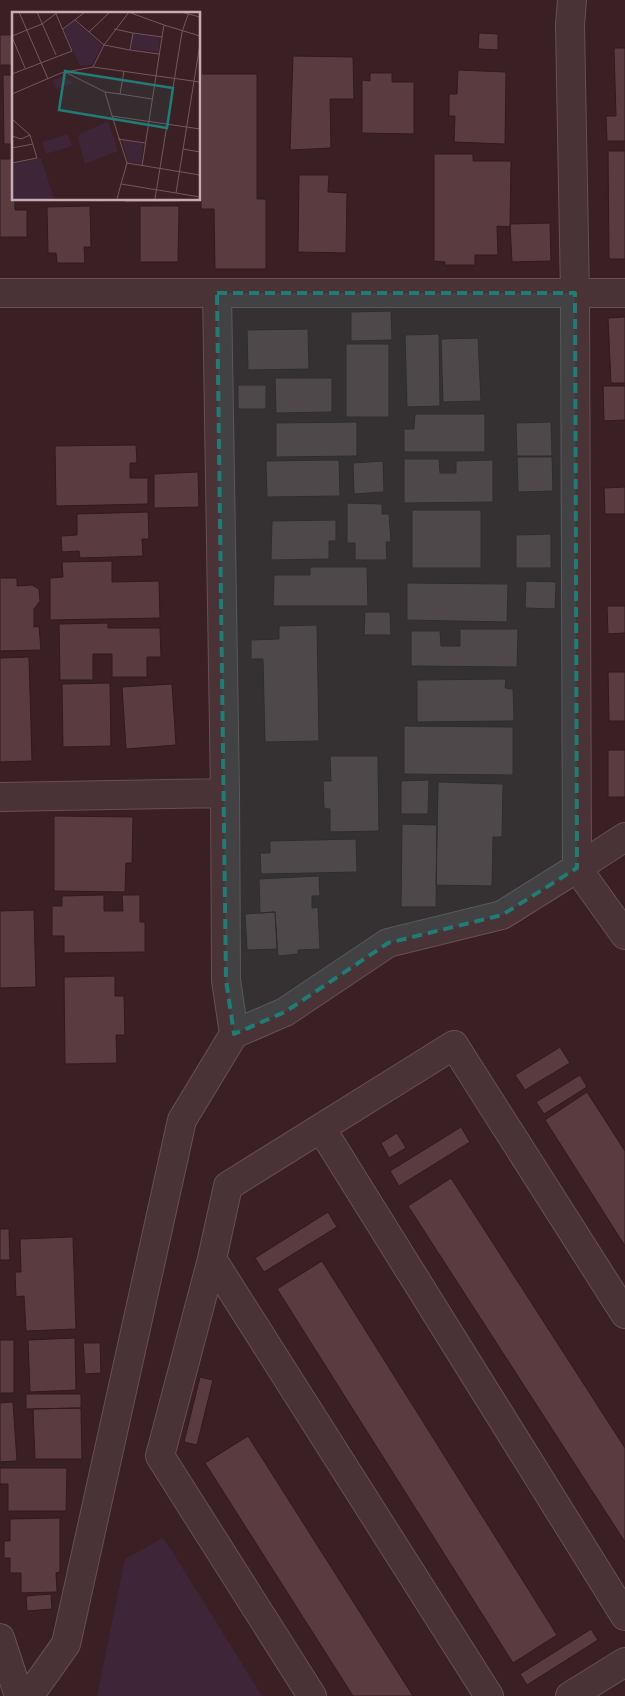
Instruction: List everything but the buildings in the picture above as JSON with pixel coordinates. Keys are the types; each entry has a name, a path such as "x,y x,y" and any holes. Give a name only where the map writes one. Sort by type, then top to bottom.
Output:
{"street":[{"path":"572,0 570,25 575,293 578,868 625,935"},
{"path":"0,293 625,293"},
{"path":"217,293 226,980 234,1034"},
{"path":"0,797 225,793"},
{"path":"29,1696 66,1644 182,1120 234,1034 285,1012 388,943 502,915 625,837"},
{"path":"312,1696 160,1456 212,1259 228,1186 454,1045 625,1314"},
{"path":"321,1128 625,1616"},
{"path":"212,1259 489,1696"},
{"path":"0,1638 19,1696"},
{"path":"570,1696 625,1662"}],"highlighted area":[{"path":"217,293 575,293 577,868 502,915 388,943 285,1012 234,1034 226,980"}],"shaded area":[{"path":"163,1538 262,1696 97,1696 125,1559"}]}
